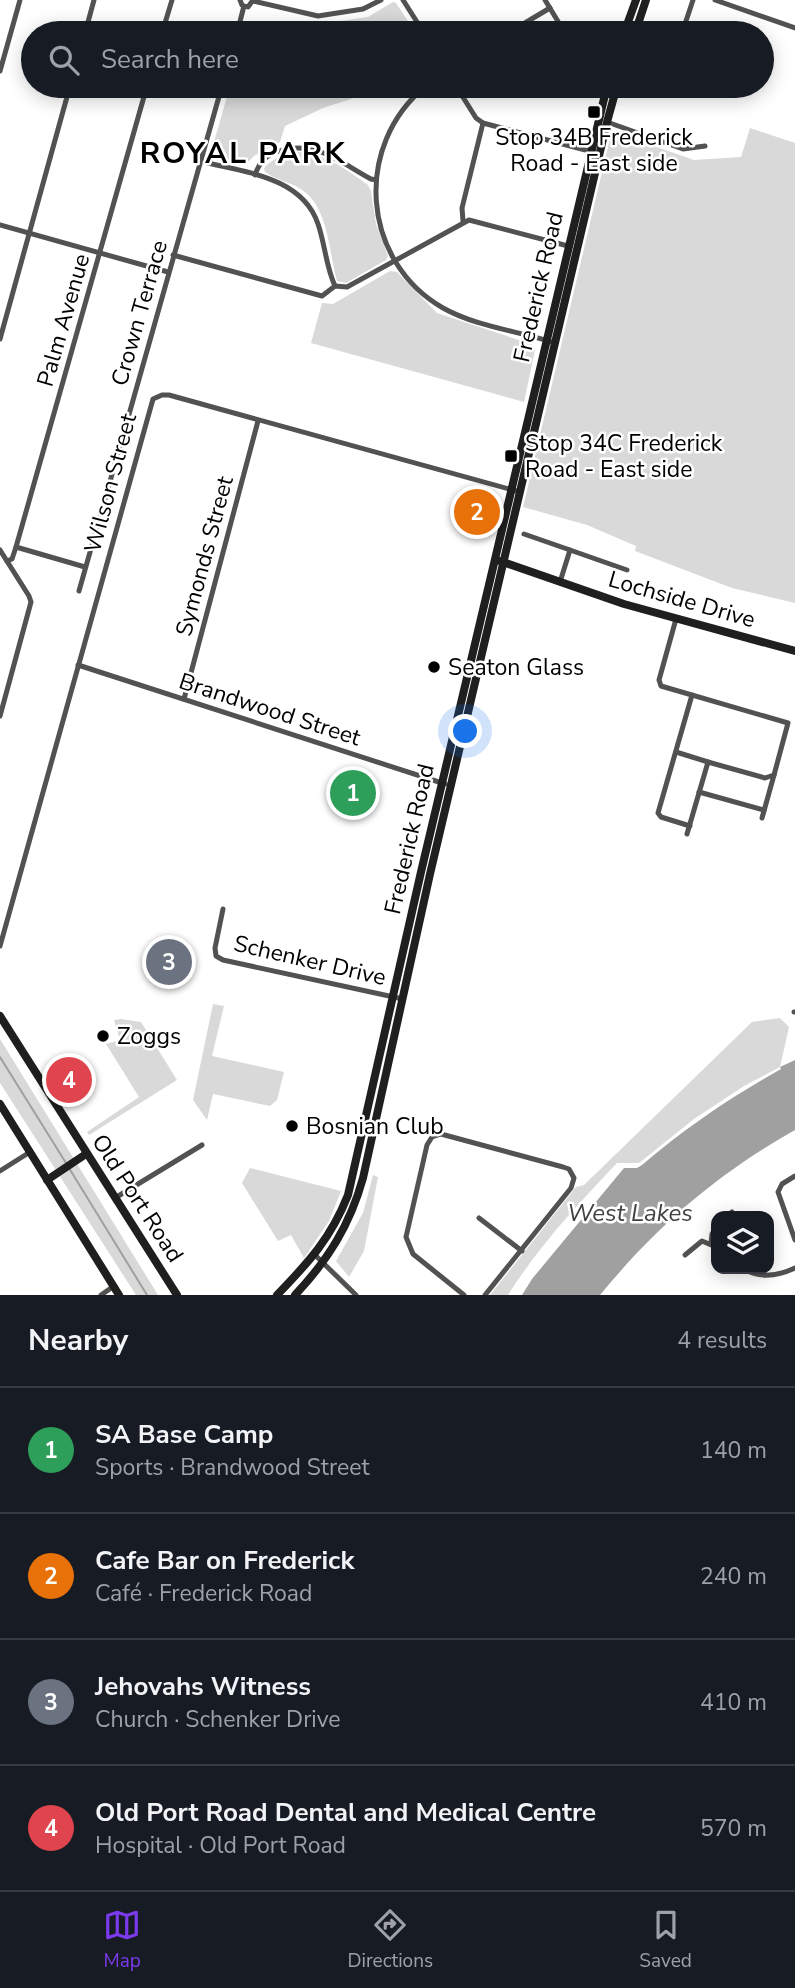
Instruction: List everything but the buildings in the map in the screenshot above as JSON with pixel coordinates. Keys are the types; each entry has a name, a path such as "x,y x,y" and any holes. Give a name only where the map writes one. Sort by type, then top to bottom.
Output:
{"main road":[{"path":"628,21 636,0"},
{"path":"639,21 646,0"},
{"name":"Frederick Road","path":"295,1295 323,1263 345,1230 357,1199 442,783 603,98"},
{"name":"Frederick Road","path":"277,1295 330,1235 348,1195 451,786 614,98"},
{"name":"Lochside Drive","path":"495,559 676,619 795,651"},
{"name":"Old Port Road","path":"0,1016 177,1295"},
{"path":"0,1104 119,1295"},
{"path":"47,1180 86,1154"}],"street":[{"path":"0,71 20,0"},
{"path":"88,21 94,0"},
{"path":"166,21 172,0"},
{"path":"240,0 244,6 240,21"},
{"path":"244,6 250,6 253,1 318,16 363,9 381,0"},
{"path":"404,0 417,21"},
{"path":"545,0 558,21"},
{"path":"686,21 693,0"},
{"path":"715,0 795,28"},
{"path":"528,21 550,8"},
{"path":"0,340 67,98"},
{"name":"Palm Avenue","path":"7,561 16,547 144,98"},
{"name":"Crown Terrace","path":"79,591 218,98"},
{"path":"412,98 395,122 379,159 376,180 377,216 395,260 421,290 442,307 484,323 555,343"},
{"path":"464,98 483,123 599,154"},
{"path":"607,122 683,149 705,146"},
{"path":"463,221 461,212 483,123"},
{"path":"255,175 265,157 285,149 301,148 318,149 376,180"},
{"path":"200,160 284,185 303,197 318,224 335,286"},
{"path":"335,286 347,287 463,221 470,220 568,246"},
{"path":"0,225 168,272"},
{"path":"173,255 323,296 335,286"},
{"name":"Wilson Street","path":"0,946 153,399 162,395 169,396 520,492"},
{"name":"Symonds Street","path":"184,699 258,421"},
{"name":"Lochside Drive","path":"524,534 627,570"},
{"path":"16,547 85,567"},
{"path":"0,550 31,602 0,716"},
{"path":"560,582 570,550"},
{"path":"676,619 659,680 661,686 788,723 762,818"},
{"name":"Brandwood Street","path":"78,665 451,786"},
{"path":"690,826 661,817 658,813 692,695"},
{"path":"676,752 765,778 774,775"},
{"path":"687,834 708,762"},
{"path":"699,792 764,810"},
{"name":"Schenker Drive","path":"223,909 215,948 216,956 223,960 398,998"},
{"path":"464,1295 413,1254 406,1237 427,1144 432,1137 441,1133 563,1167 572,1173 574,1182 571,1188 485,1295"},
{"path":"114,1199 202,1145"},
{"path":"0,1171 30,1152"},
{"path":"795,1176 782,1184 778,1192 795,1240"},
{"path":"479,1218 522,1251"},
{"path":"685,1255 699,1242 711,1244"},
{"path":"315,1255 356,1295"},
{"path":"755,1274 773,1276 795,1268"},
{"path":"101,1295 114,1286"}],"shaded area":[{"path":"393,2 408,21 340,21 368,17"},
{"path":"227,98 354,98 323,108 285,126 280,142 254,156 245,165 210,156"},
{"path":"750,128 795,143 795,603 732,588 635,551 636,546 587,525 523,507 611,134 614,132 694,160 741,157"},
{"path":"298,152 335,163 368,185 371,191 376,224 388,256 386,260 346,283 337,281 324,222 313,200 300,189 265,172 264,168 275,159"},
{"path":"390,271 397,272 437,313 531,344 535,350 524,402 311,343 322,303 333,304"},
{"path":"213,1004 224,1006 212,1056 284,1072 277,1100 270,1106 213,1094 207,1120 193,1100"},
{"path":"780,1018 789,1027 780,1067 744,1086 694,1119 639,1163 617,1163 573,1210 508,1295 490,1295 576,1187 584,1185 752,1022"},
{"path":"114,1020 141,1022 177,1080 89,1135 87,1132 139,1097 106,1044 120,1040"},
{"path":"0,1039 158,1295 136,1295 0,1083"},
{"path":"250,1168 341,1191 329,1221 304,1258 291,1235 278,1241 242,1183"},
{"path":"373,1175 378,1177 364,1251 349,1277 336,1261 363,1213"}],"water":[{"name":"West Lakes","path":"795,1060 795,1130 739,1165 690,1203 644,1246 600,1295 522,1295 532,1279 624,1168 637,1168 642,1165 709,1114"}],"waterway":[{"path":"0,1057 66,1163"},
{"path":"69,1168 147,1295"}],"place":[{"name":"Stop 34B Frederick Road - East side","path":"594,112"},
{"name":"Stop 34C Frederick Road - East side","path":"511,456"},
{"name":"Cafe Bar on Frederick","path":"477,512"},
{"name":"Seaton Glass","path":"434,667"},
{"name":"SA Base Camp","path":"353,793"},
{"name":"Jehovahs Witness","path":"169,962"},
{"name":"Zoggs","path":"103,1036"},
{"name":"Old Port Road Dental and Medical Centre","path":"69,1080"},
{"name":"Bosnian Club","path":"292,1126"}],"district":[{"name":"ROYAL PARK","path":"243,153"}]}
